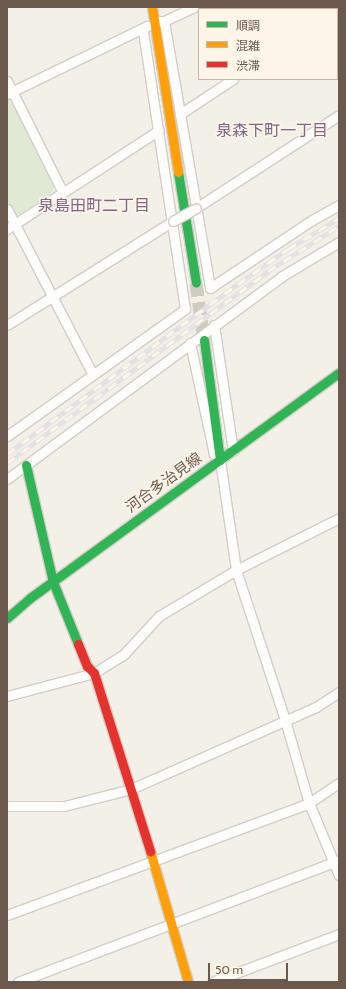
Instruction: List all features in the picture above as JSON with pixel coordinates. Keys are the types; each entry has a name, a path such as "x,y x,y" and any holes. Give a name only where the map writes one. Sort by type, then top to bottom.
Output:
{"street":[{"path":"152,7 196,283"},
{"path":"10,93 143,30 154,20 164,21 194,7"},
{"path":"164,21 210,288 312,220 339,205"},
{"path":"7,436 92,373 185,309 173,221 143,30"},
{"path":"180,114 231,80"},
{"path":"7,81 10,93 62,193"},
{"path":"7,324 196,208 339,115"},
{"path":"11,226 159,130"},
{"path":"7,209 11,226 52,296 92,373"},
{"path":"7,478 282,276 339,242"},
{"path":"214,326 233,451"},
{"path":"204,340 218,462 236,570 285,720 309,803 336,861 339,875"},
{"path":"190,343 218,462"},
{"name":"河合多治見線","path":"7,618 53,582 339,373"},
{"path":"26,465 53,582 87,666 94,673 131,789 188,982"},
{"path":"7,696 94,673 124,654 159,616 236,570 339,518"},
{"path":"7,806 64,806 131,789 316,707 339,692"},
{"path":"7,915 309,803 339,783"},
{"path":"18,982 336,861"},
{"path":"212,982 339,934"}],"green space":[{"path":"7,99 11,100 54,187 52,193 18,215 14,214 7,199"}],"tunnel":[{"path":"196,283 204,340"}],"railway":[{"path":"7,454 238,284 288,249 339,218"},
{"path":"7,463 268,271 339,226"}],"traffic: fast":[{"path":"178,172 196,283"},
{"path":"204,340 220,460"},
{"path":"7,618 30,598 339,373"},
{"path":"26,465 53,582 78,644"}],"traffic: slow":[{"path":"152,7 178,172"},
{"path":"150,851 188,982"}],"traffic: jam":[{"path":"78,644 87,666 94,673 150,851"}],"district":[{"name":"泉森下町一丁目","path":"272,131"},
{"name":"泉島田町二丁目","path":"94,206"}]}
